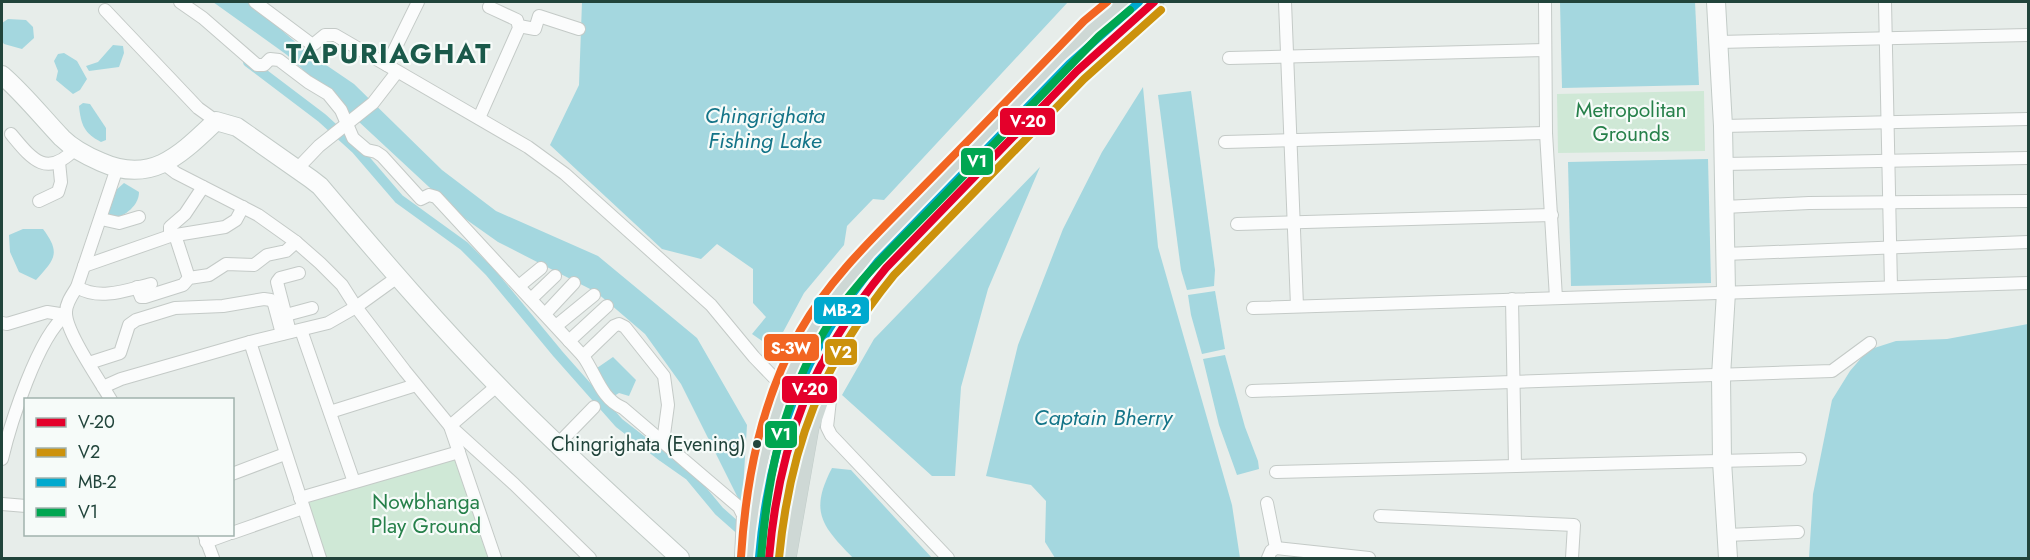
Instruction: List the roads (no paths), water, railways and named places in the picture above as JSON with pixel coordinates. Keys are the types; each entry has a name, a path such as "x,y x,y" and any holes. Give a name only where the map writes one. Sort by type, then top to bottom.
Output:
{"main road":[{"path":"751,558 757,496 772,426 783,392 805,344 822,315 857,270 1092,28 1123,2"},
{"path":"786,558 809,427 811,398 838,331 858,300 1077,71 1154,2"},
{"path":"769,558 770,536 795,421 827,378 849,330 862,311 872,284"}],"street":[{"path":"180,2 203,18 257,65 264,65 270,59 279,60 328,94 336,101 345,126 353,138 367,150 382,156 417,197 421,199 429,195 436,197 583,356 593,369 606,396 739,507 743,515 741,558"},
{"path":"255,2 310,43 318,43 325,35 335,35 528,147 586,192 711,305 783,392"},
{"path":"297,170 310,155 373,103 392,69 418,2"},
{"path":"1285,2 1297,306"},
{"path":"1545,2 1546,133 1556,298"},
{"path":"1716,2 1723,126 1726,292 1720,376 1728,558"},
{"path":"1886,2 1891,287"},
{"path":"479,118 519,32 517,20 489,7"},
{"path":"105,10 190,100 216,121 237,126 320,186 375,252 498,385 680,558"},
{"path":"519,26 535,29 539,16 579,29"},
{"path":"1719,42 2028,35"},
{"path":"1229,58 1545,50"},
{"path":"2,75 30,101 75,150 117,168 145,170 163,163 195,141 216,121"},
{"path":"1723,126 2028,119"},
{"path":"1225,142 1290,142 1546,133"},
{"path":"11,134 30,157 40,163 59,162 75,150"},
{"path":"1723,164 2028,158"},
{"path":"39,201 58,192 61,182 59,162"},
{"path":"163,163 176,173 258,215 296,242 342,285 356,307 450,426 590,558"},
{"path":"110,398 75,339 66,315 67,304 77,287 117,168"},
{"path":"189,278 170,226 185,214 203,187"},
{"path":"1724,207 2028,201"},
{"path":"84,266 172,236 225,227 236,220 243,207"},
{"path":"1237,224 1552,214"},
{"path":"100,219 119,223 139,217"},
{"path":"137,288 141,297 145,297 183,285 189,278 209,275 226,264 254,265 267,255 286,251 296,242"},
{"path":"1725,254 2028,242"},
{"path":"519,286 541,268"},
{"path":"291,332 278,282 280,278 299,273"},
{"path":"103,387 121,379 250,342 328,323 356,307 399,276"},
{"path":"531,299 555,276"},
{"path":"545,314 574,283"},
{"path":"1253,308 2028,283"},
{"path":"77,287 100,294 116,293 151,284"},
{"path":"556,326 594,295"},
{"path":"89,363 120,353 129,325 136,320 175,308 223,306 264,299 271,300 291,332 330,412 354,482"},
{"path":"1512,299 1515,466"},
{"path":"569,341 607,306"},
{"path":"286,315 312,308"},
{"path":"2,323 7,324 47,312 66,315"},
{"path":"26,398 52,330 66,315"},
{"path":"583,356 614,326 619,324 625,327 664,376 668,398 663,442"},
{"path":"250,342 320,558"},
{"path":"1252,391 1832,371 1870,342"},
{"path":"827,378 830,400 827,427 831,435 948,558"},
{"path":"330,412 416,385"},
{"path":"450,426 498,385"},
{"path":"2,459 8,430 24,402"},
{"path":"558,444 594,407"},
{"path":"450,426 495,558"},
{"path":"234,532 354,482 459,452"},
{"path":"234,473 285,454"},
{"path":"1276,472 1800,459"},
{"path":"1267,503 1276,548"},
{"path":"2,504 24,506"},
{"path":"1380,516 1574,525 1572,558"},
{"path":"1727,535 1798,532"},
{"path":"205,538 213,558"},
{"path":"1268,558 1271,551 1276,548 1369,558"}],"water":[{"path":"213,2 249,2 307,52 354,84 442,170 496,211 598,256 697,338 747,425 742,506 681,384 645,334 596,292 498,242 457,213 287,55"},
{"name":"Chingrighata Fishing Lake","path":"582,2 1068,2 884,200 873,199 847,226 844,245 804,293 774,349 752,334 766,317 753,303 753,269 717,244 701,259 662,249 550,145 579,85"},
{"path":"1560,2 1695,2 1699,85 1562,88"},
{"path":"8,19 26,20 33,27 34,38 22,49 4,44 2,41 2,23"},
{"path":"113,45 123,46 124,53 119,67 89,71 86,66 98,62"},
{"path":"64,53 77,61 87,79 80,90 73,94 56,80 58,71 54,61 58,54"},
{"name":"Captain Bherry","path":"1143,87 1158,247 1232,505 1240,558 1055,558 1045,542 1046,501 1031,485 986,476 1018,345 1063,229 1102,152"},
{"path":"1191,91 1215,270 1214,286 1187,290 1181,270 1158,95"},
{"path":"83,103 90,104 106,128 106,140 101,142 84,128 79,106"},
{"path":"1708,159 1711,283 1571,286 1568,162"},
{"path":"1040,167 988,289 961,387 955,476 932,476 842,395 874,339"},
{"path":"124,183 139,192 137,202 131,209 113,220 107,214 115,191"},
{"path":"23,229 43,229 54,250 48,267 36,280 19,272 10,252 9,235"},
{"path":"1215,291 1225,349 1202,354 1188,295"},
{"path":"2028,324 2028,558 1809,558 1813,494 1832,400 1850,371 1868,350 1896,341 1947,339"},
{"path":"1225,355 1259,469 1237,475 1219,425 1203,359"},
{"path":"613,357 636,380 629,396 619,393 611,398 597,368"},
{"path":"832,468 851,470 932,558 853,558 833,537 822,518 821,496"}],"waterway":[{"path":"248,62 322,118 356,149 399,199 464,246 490,272 619,423 690,476 719,511 745,534"}],"place":[{"name":"Chingrighata (Evening)","path":"757,444"}],"district":[{"name":"TAPURIAGHAT","path":"389,53"}],"park label":[{"name":"Metropolitan Grounds","path":"1631,122"},
{"name":"Nowbhanga Play Ground","path":"426,514"}]}
